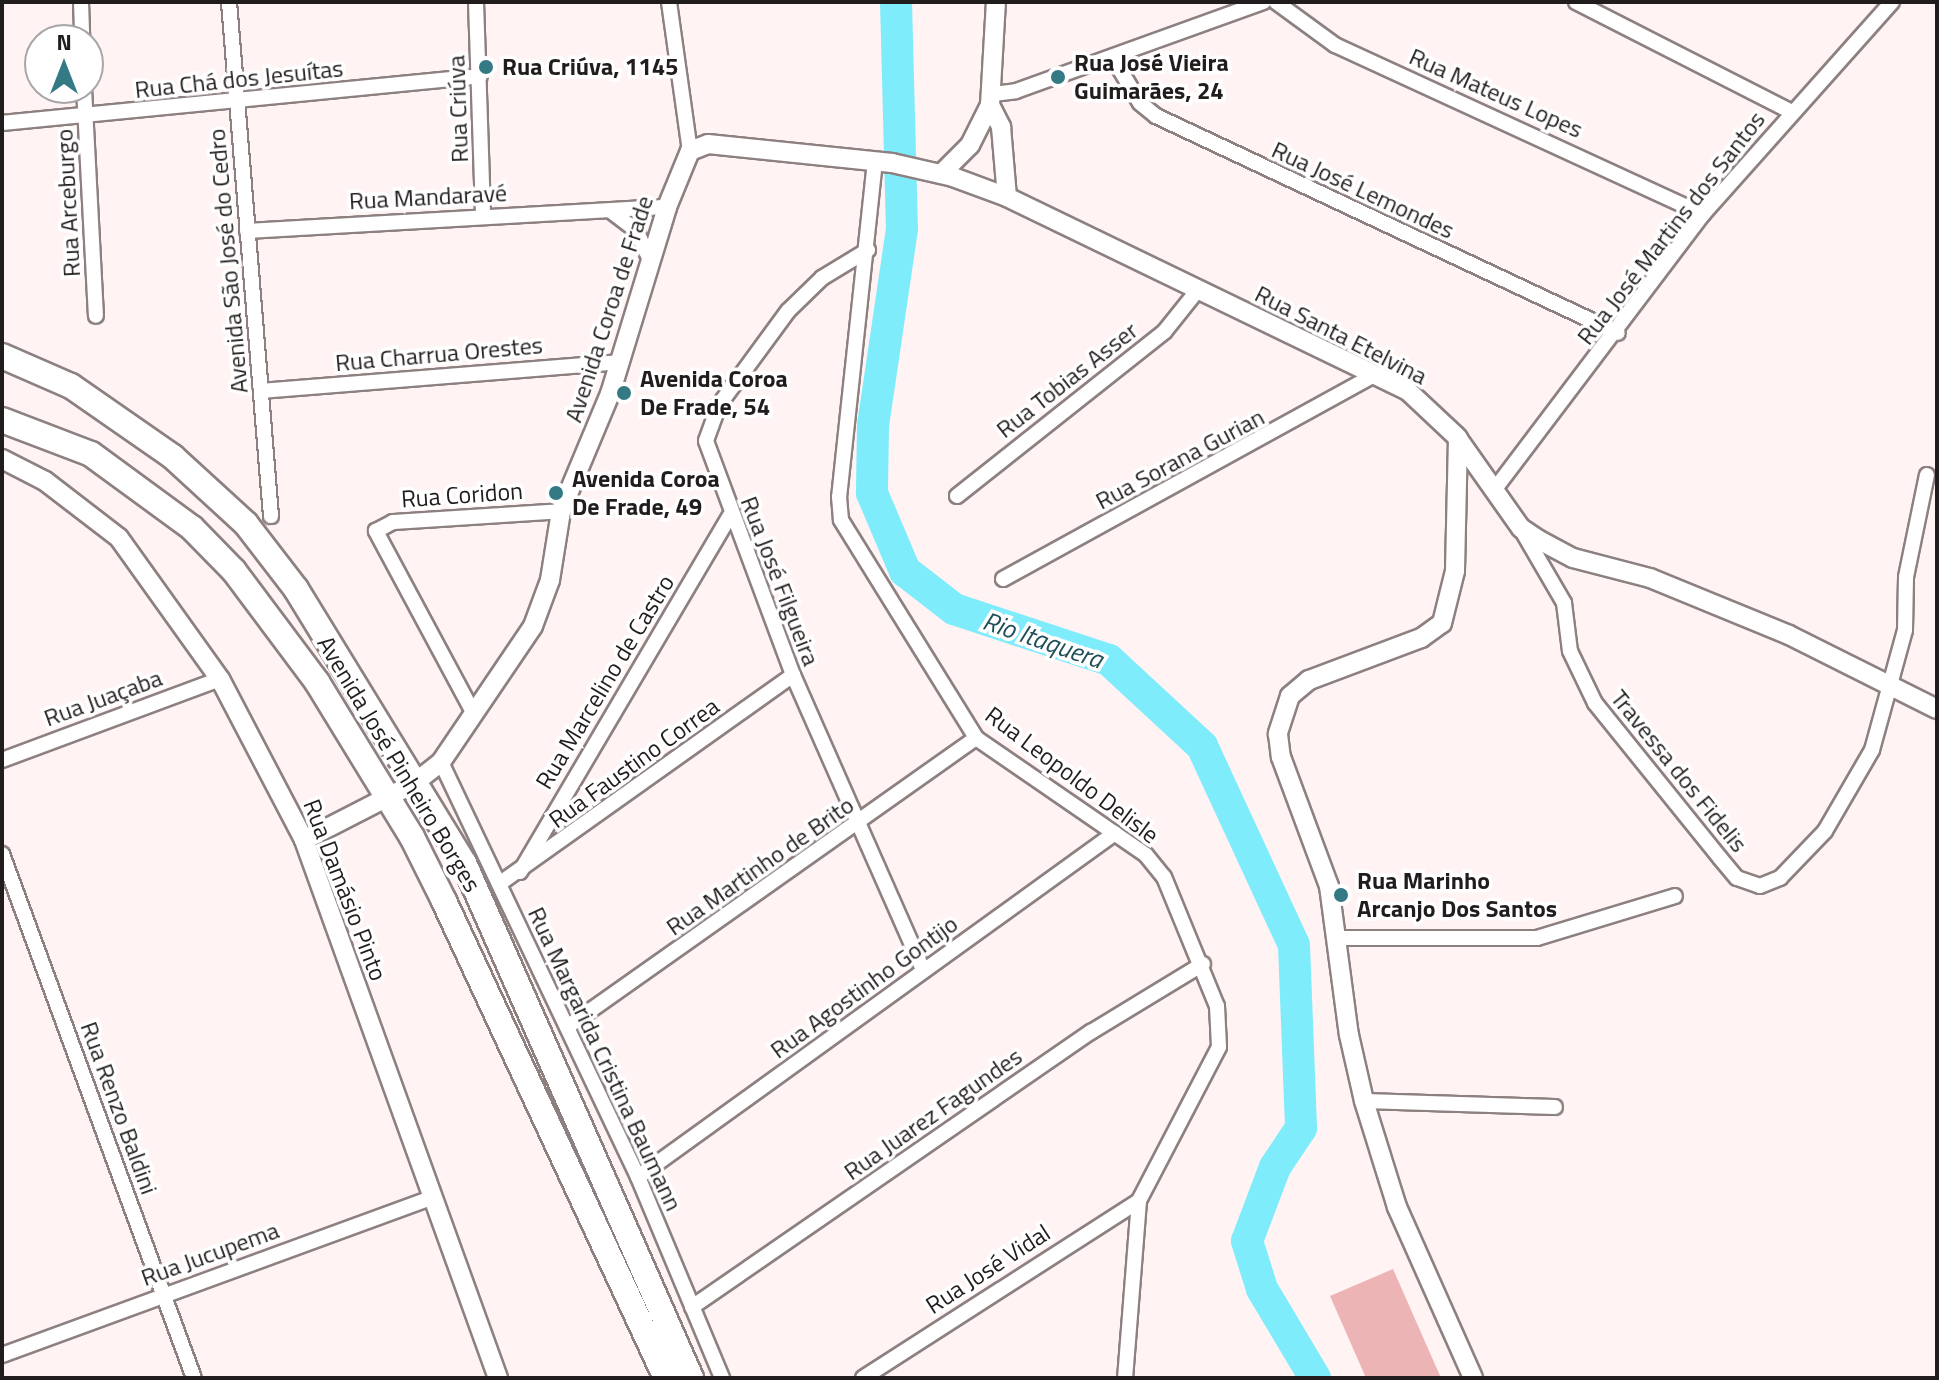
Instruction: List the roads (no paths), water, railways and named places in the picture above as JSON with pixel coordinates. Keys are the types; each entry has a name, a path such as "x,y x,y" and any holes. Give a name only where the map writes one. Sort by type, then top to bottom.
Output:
{"main road":[{"name":"Avenida José Pinheiro Borges","path":"2,356 71,386 117,415 209,486 246,524 296,589 464,863 691,1378"},
{"name":"Avenida José Pinheiro Borges","path":"2,420 91,454 192,528 234,571 280,631 387,797 444,901 666,1378"}],"street":[{"path":"81,2 82,24"},
{"name":"Avenida São José do Cedro","path":"229,2 271,516"},
{"name":"Rua Criúva","path":"476,2 483,214"},
{"path":"669,2 690,151 708,144 737,143 883,162 935,173 970,145 992,100 1263,2"},
{"path":"996,2 992,100 1001,127 1007,197"},
{"name":"Rua Mateus Lopes","path":"1276,2 1335,45 1703,214"},
{"path":"1576,2 1790,111"},
{"name":"Rua José Martins dos Santos","path":"1495,489 1618,333 1703,214 1883,5"},
{"name":"Rua José Lemondes","path":"1113,58 1140,103 1156,116 1618,333"},
{"name":"Rua Chá dos Jesuítas","path":"2,123 238,103 480,76"},
{"name":"Rua Arceburgo","path":"85,104 96,316"},
{"name":"Avenida Coroa de Frade","path":"304,840 413,784 441,762 521,645 545,599 561,511 621,362 667,207 690,151"},
{"name":"Rua Leopoldo Delisle","path":"883,162 868,250 839,497 841,520 976,738 1146,855 1164,877 1203,964 1222,1029 1219,1047 1139,1201 1125,1378"},
{"name":"Rua Santa Etelvina","path":"935,173 1007,197 1408,391 1458,438 1521,528 1573,558 1650,578 1893,684 1937,709"},
{"name":"Rua Mandaravé","path":"247,231 483,214 612,212 667,207"},
{"path":"612,212 636,230 650,260"},
{"name":"Rua José Filgueira","path":"868,250 822,278 788,311 708,424 708,451 730,516 793,675 923,970"},
{"name":"Rua Tobias Asser","path":"957,496 1165,331 1197,291"},
{"name":"Rua Charrua Orestes","path":"261,391 621,362"},
{"name":"Rua Sorana Gurian","path":"1003,579 1376,374"},
{"path":"1458,438 1455,571 1442,623 1421,638 1309,680 1290,696 1281,714 1281,757 1329,886 1349,1035 1364,1101 1397,1207 1473,1378"},
{"name":"Rua Damásio Pinto","path":"2,459 45,481 119,538 220,679 304,840 498,1378"},
{"path":"1893,684 1905,630 1906,577 1927,475"},
{"name":"Rua Coridon","path":"474,714 376,536 378,526 393,522 561,511"},
{"name":"Rua Marcelino de Castro","path":"520,872 730,516"},
{"name":"Travessa dos Fidelis","path":"1521,528 1564,603 1570,651 1595,703 1720,858 1750,884 1780,878 1825,831 1872,750 1893,684"},
{"name":"Rua Faustino Correa","path":"499,884 793,675"},
{"name":"Rua Juaçaba","path":"2,760 220,679"},
{"name":"Rua Martinho de Brito","path":"567,1027 857,826 976,738"},
{"name":"Rua Margarida Cristina Baumann","path":"441,762 638,1177 722,1378"},
{"name":"Rua Agostinho Gontijo","path":"638,1177 1115,833"},
{"name":"Rua Renzo Baldini","path":"2,854 194,1378"},
{"path":"1338,938 1537,938 1675,896"},
{"name":"Rua Juarez Fagundes","path":"692,1307 1091,1032 1203,964"},
{"path":"1364,1101 1555,1107"},
{"name":"Rua Jucupema","path":"2,1355 434,1197"},
{"name":"Rua José Vidal","path":"863,1378 1139,1201"}],"waterway":[{"name":"Rio Itaquera","path":"896,2 902,229 873,426 872,493 905,571 954,609 1109,660 1202,746 1294,945 1301,1128 1275,1167 1247,1241 1262,1289 1315,1378"}],"place":[{"name":"Rua Criúva, 1145","path":"486,67"},
{"name":"Rua José Vieira Guimarães, 24","path":"1058,77"},
{"name":"Avenida Coroa De Frade, 54","path":"624,393"},
{"name":"Avenida Coroa De Frade, 49","path":"556,493"},
{"name":"Rua Marinho Arcanjo Dos Santos","path":"1341,895"}]}
